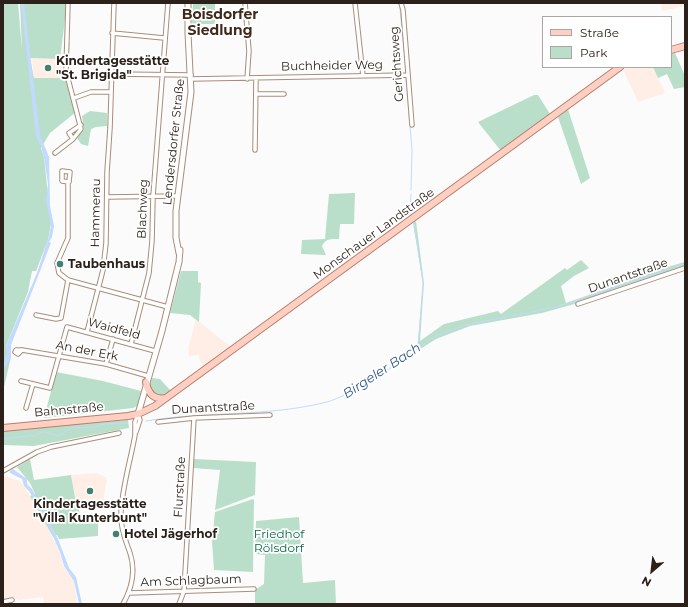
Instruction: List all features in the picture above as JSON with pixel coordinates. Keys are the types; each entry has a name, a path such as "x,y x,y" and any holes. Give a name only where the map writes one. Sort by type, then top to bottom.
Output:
{"main road":[{"path":"672,50 685,46"},
{"name":"Monschauer Landstraße","path":"138,414 150,409 166,398 619,68"},
{"path":"148,377 148,391 152,396 166,398"},
{"name":"Bahnstraße","path":"3,428 138,414"}],"street":[{"path":"55,153 81,132 81,125 66,72 68,3"},
{"name":"Hammerau","path":"87,332 99,288 106,243 114,3"},
{"name":"Blachweg","path":"131,344 149,272 152,241 152,196 168,3"},
{"name":"Lendersdorfer Straße","path":"138,414 148,377 153,366 154,357 179,262 176,211 191,77 188,50 188,3"},
{"path":"245,3 248,52 247,79"},
{"path":"355,3 363,76"},
{"name":"Gerichtsweg","path":"400,3 403,10 412,125"},
{"path":"112,33 164,38"},
{"name":"Buchheider Weg","path":"112,74 162,74 191,77 247,79 408,75"},
{"path":"255,150 256,78"},
{"path":"74,98 91,92 111,92"},
{"path":"256,94 284,94"},
{"path":"73,139 69,133 81,125"},
{"path":"68,182 68,238 57,266 59,273 68,280 168,307"},
{"path":"107,197 178,196"},
{"name":"Dunantstraße","path":"578,304 685,268"},
{"path":"36,315 56,319 61,318 68,280"},
{"name":"Waidfeld","path":"59,356 67,327 156,351"},
{"path":"106,364 113,339"},
{"name":"An der Erk","path":"22,350 106,364 148,377"},
{"path":"21,381 50,388 59,356"},
{"path":"26,408 33,384"},
{"path":"123,604 132,583 132,564 122,530 120,516 136,432 140,420 138,414"},
{"name":"Dunantstraße","path":"158,422 194,418 270,415"},
{"name":"Flurstraße","path":"179,604 184,591 194,418"},
{"path":"3,471 37,452 51,447 119,433"},
{"name":"Am Schlagbaum","path":"129,593 254,589"},
{"path":"3,602 12,600"}],"shaded area":[{"path":"661,3 685,3 685,6 662,11"},
{"name":"Kindertagesstätte \"St. Brigida\"","path":"32,58 60,59 65,78 34,78"},
{"path":"653,68 665,93 638,102 623,69"},
{"path":"196,319 232,348 205,368 200,362 199,355 189,356 188,349"},
{"name":"Kindertagesstätte \"Villa Kunterbunt\"","path":"97,473 107,478 102,508 76,503 71,475"},
{"path":"4,476 20,481 33,500 60,552 63,566 74,580 77,604 44,604 43,597 19,600 12,597 3,600"}],"green space":[{"path":"3,3 18,3 22,50 20,3 67,3 60,59 30,58 34,78 65,78 76,112 50,133 41,148 44,157 51,224 48,240 36,271 32,271 28,292 6,346 11,357 3,391"},
{"path":"193,3 215,4 215,24 192,24"},
{"path":"675,53 685,76 685,87 674,89 667,74 658,78 653,68 672,68 672,54"},
{"path":"534,95 538,95 550,114 501,151 478,122"},
{"path":"568,109 590,178 581,184 558,117"},
{"path":"90,111 107,113 107,126 91,129 88,146 81,144 77,138 84,130 82,116"},
{"path":"355,193 354,224 340,224 339,239 327,240 322,246 326,255 301,254 302,240 325,239 329,194"},
{"path":"416,221 424,283 420,341 444,324 498,311 501,314 565,268 567,270 581,260 589,268 574,276 561,286 566,303 671,266 685,262 685,267 578,303 542,313 470,326 436,339 417,351 423,283 413,223"},
{"path":"181,271 198,271 198,282 201,283 199,322 190,315 170,313"},
{"path":"56,372 103,381 141,391 137,406 133,408 44,418"},
{"path":"152,378 160,379 171,391 162,396 154,395 150,387"},
{"path":"128,420 129,428 34,446 3,445 3,431"},
{"path":"30,459 34,480 71,475 76,503 91,506 90,509 79,509 80,517 98,519 98,536 59,539 57,535 53,537 30,496 35,494 30,483 17,467"},
{"path":"194,459 256,462 255,495 215,510 220,470 193,468"},
{"path":"253,499 253,572 214,570 212,541 215,512"},
{"name":"Friedhof Rölsdorf","path":"299,517 303,583 335,580 336,604 255,604 255,590 264,584 265,555 255,554 256,521"}],"water":[{"path":"21,3 24,3 40,135 49,157 50,206 54,226 52,237 49,242 51,243 11,345 11,358 3,370 6,346 37,273 51,226 46,201 48,184 44,158 41,146 36,136"},
{"path":"13,469 27,479 27,484 32,489 58,539 69,568 76,577 82,604 79,604 74,581 64,566 60,552 47,523 29,491 24,486 22,479 10,473"}],"waterway":[{"path":"400,9 406,70"},
{"path":"406,79 412,150 411,190"},
{"path":"410,216 411,194"},
{"path":"414,223 423,283 418,349"},
{"name":"Birgeler Bach","path":"592,295 685,264"},
{"name":"Birgeler Bach","path":"146,421 191,416 282,410 327,402 348,393 371,380 394,366 438,335 475,323 550,308 587,297"},
{"name":"Birgeler Bach","path":"3,439 37,435 43,431 58,436 73,427 92,428 104,424 127,423"}],"place":[{"name":"Kindertagesstätte \"St. Brigida\"","path":"48,68"},
{"name":"Taubenhaus","path":"60,264"},
{"name":"Kindertagesstätte \"Villa Kunterbunt\"","path":"90,491"},
{"name":"Hotel Jägerhof","path":"116,534"}],"district":[{"name":"Boisdorfer Siedlung","path":"220,24"}]}
